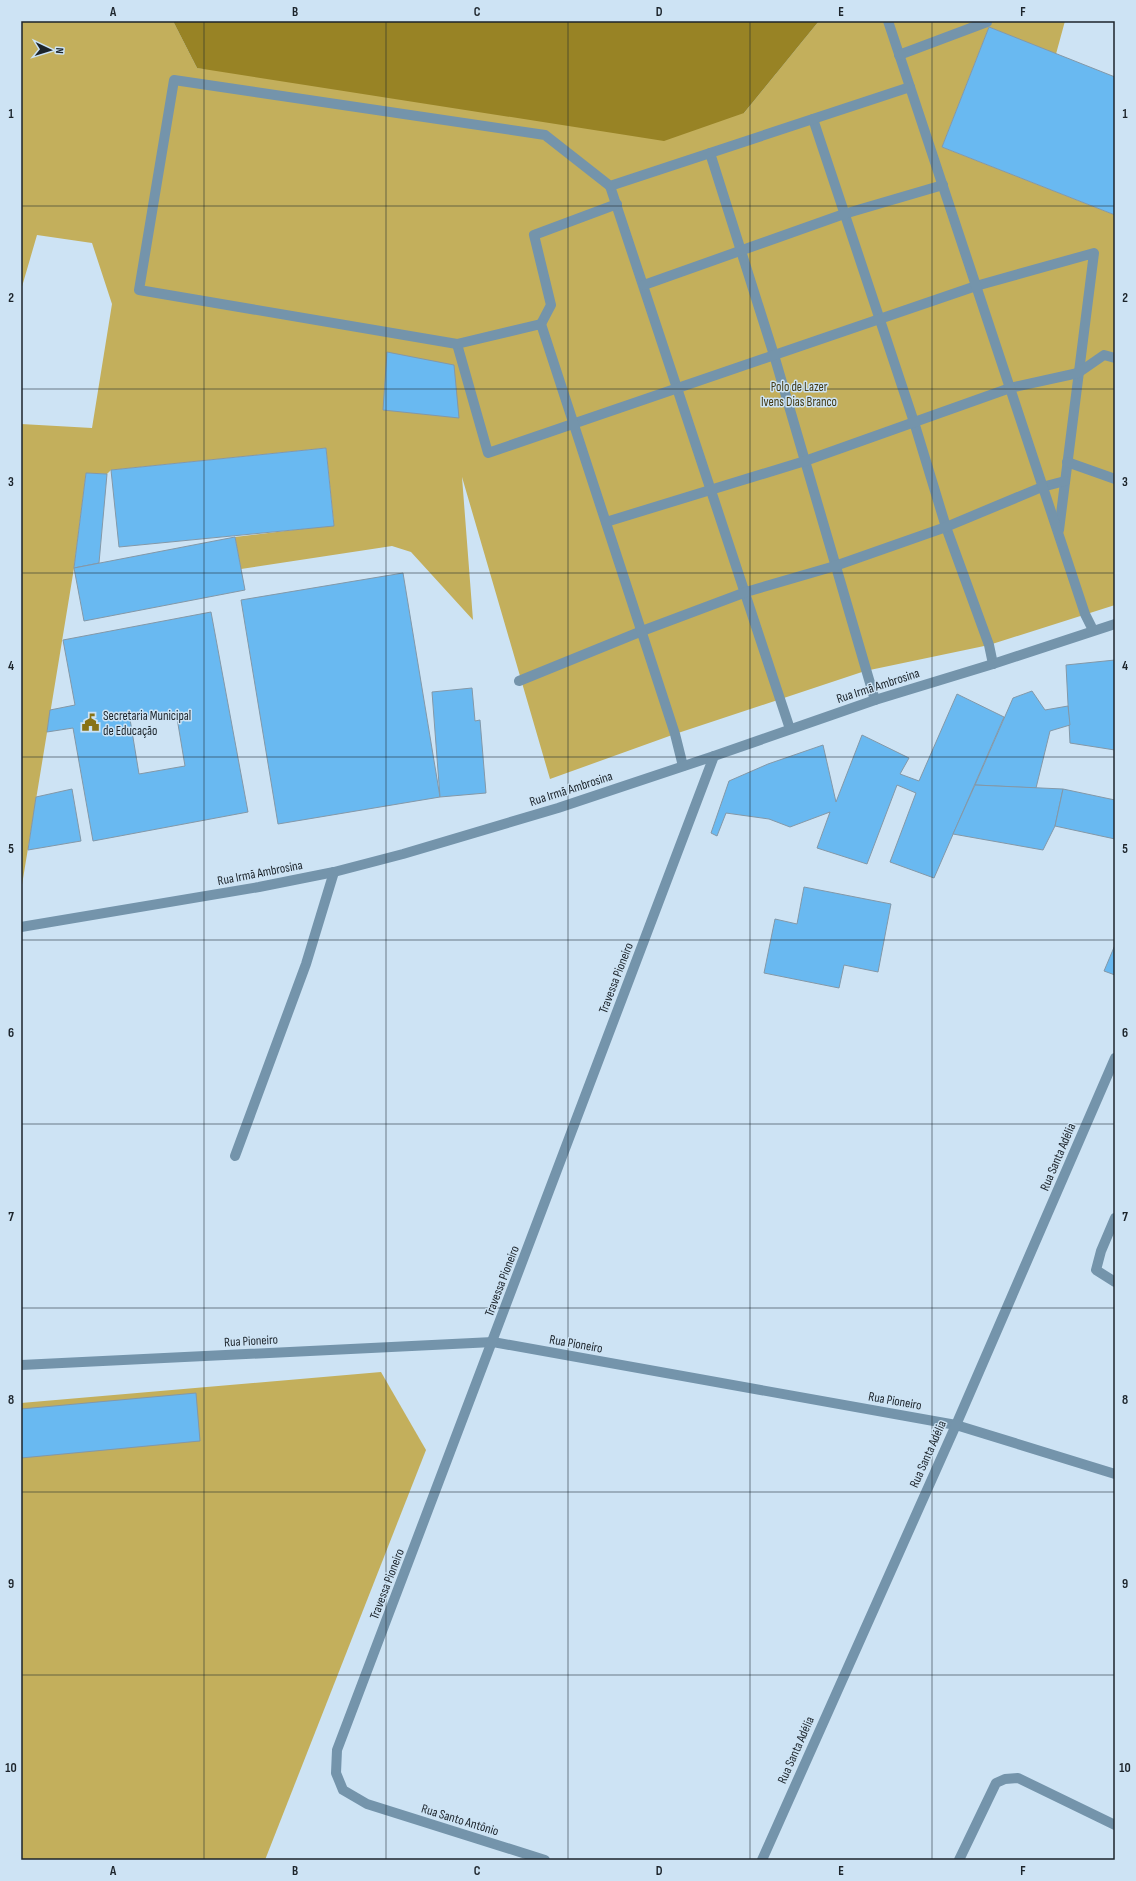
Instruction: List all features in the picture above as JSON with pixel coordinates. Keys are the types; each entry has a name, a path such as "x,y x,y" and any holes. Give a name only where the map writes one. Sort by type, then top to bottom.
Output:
{"street":[{"path":"888,21 1084,614 1093,630"},
{"path":"899,55 987,21"},
{"path":"617,204 534,235 552,305 541,324 457,344 138,290 174,80 545,135 610,186 617,204 746,592 790,729"},
{"path":"610,186 910,87"},
{"path":"813,119 914,422 946,526 989,645 994,664"},
{"path":"710,153 774,355 875,700"},
{"path":"644,285 741,249 844,214 942,185"},
{"path":"457,344 488,453 976,286 1094,253 1058,534"},
{"path":"541,324 676,734 683,766"},
{"path":"606,522 805,461 1010,388 1078,373 1104,355 1115,358"},
{"path":"1067,462 1115,479"},
{"path":"519,681 642,631 746,592 835,566 946,526 1042,487 1065,481"},
{"name":"Rua Irmã Ambrosina","path":"21,927 251,888 334,872 404,854 558,808 875,700 994,664 1093,630 1115,624"},
{"name":"Travessa Pioneiro","path":"367,1804 343,1790 336,1773 337,1750 714,756"},
{"path":"234,1156 306,964 334,872"},
{"name":"Rua Santa Adélia","path":"762,1860 956,1425 1115,1058"},
{"path":"1115,1218 1101,1251 1096,1270 1115,1282"},
{"name":"Rua Pioneiro","path":"21,1365 493,1342 956,1425 1115,1474"},
{"path":"959,1860 996,1783 1005,1779 1018,1778 1115,1825"},
{"name":"Rua Santo Antônio","path":"367,1804 545,1860"}],"green space":[{"name":"Polo de Lazer Ivens Dias Branco","path":"21,21 173,21 197,68 744,113 819,21 1065,21 1056,54 989,27 942,147 1115,215 1115,605 989,645 865,671 675,734 550,779 462,477 473,620 411,552 392,546 241,569 235,537 334,525 326,448 111,470 107,474 86,473 74,568 21,891 21,424 92,428 112,304 92,243 37,235 21,290"},
{"path":"381,1372 426,1450 265,1860 21,1860 21,1403"}],"shaded area":[{"path":"173,21 819,21 744,113 664,141 197,68"}],"building":[{"path":"989,27 1115,77 1115,215 942,147"},
{"path":"387,352 454,365 459,418 383,410"},
{"path":"326,448 334,526 119,547 111,470"},
{"path":"86,473 107,474 99,563 74,568"},
{"path":"235,537 245,590 84,621 74,568"},
{"path":"403,573 440,797 278,824 241,600"},
{"name":"Secretaria Municipal de Educação","path":"211,612 248,812 93,841 73,728 47,732 50,710 75,705 63,640","holes":["176,712 185,766 139,774 130,719"]},
{"path":"1115,660 1115,750 1070,743 1066,665"},
{"path":"472,688 475,721 480,720 486,793 440,797 432,692"},
{"path":"1032,691 1045,710 1068,706 1070,725 1050,731 1036,788 975,785 1013,698"},
{"path":"957,694 1004,717 934,878 890,862 916,793 897,785 867,864 817,848 830,812 790,827 769,819 726,813 717,836 711,833 729,781 768,764 823,745 836,802 862,735 909,758 900,774 919,781"},
{"path":"975,785 1063,789 1055,826 1043,850 953,834"},
{"path":"72,789 81,841 28,850 36,797"},
{"path":"1063,789 1115,800 1115,839 1055,826"},
{"path":"804,887 891,904 878,972 844,965 839,988 764,973 775,919 797,924"},
{"path":"1115,945 1115,975 1104,971"},
{"path":"196,1393 200,1441 21,1458 21,1409"}],"place":[{"name":"Secretaria Municipal de Educação","path":"90,723"}]}
